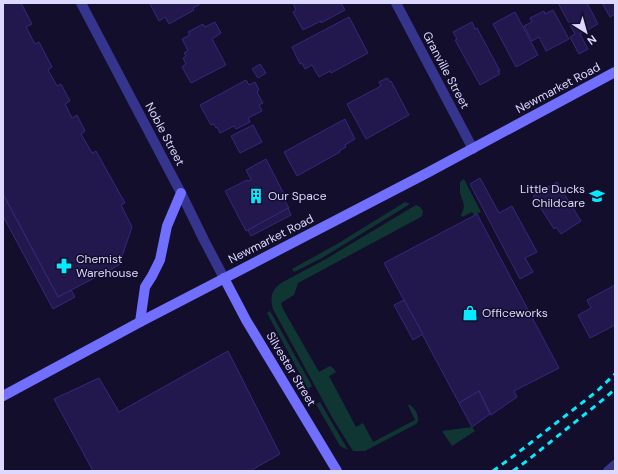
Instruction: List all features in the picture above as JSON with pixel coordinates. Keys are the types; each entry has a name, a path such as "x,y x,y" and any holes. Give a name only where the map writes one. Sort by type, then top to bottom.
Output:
{"main road":[{"name":"Newmarket Road","path":"3,396 140,322 473,149 615,72"},
{"path":"140,322 145,287 160,260 167,226 181,193"},
{"name":"Silvester Street","path":"224,278 246,320 337,471"}],"street":[{"name":"Noble Street","path":"81,3 224,278"},
{"name":"Granville Street","path":"396,3 473,149"},
{"path":"608,471 615,465"}],"green space":[{"path":"464,179 481,212 474,215 472,212 462,217 461,215 464,209 464,204 460,192 460,182"},
{"path":"405,202 410,204 322,258 294,272 292,269 337,244"},
{"path":"416,205 423,211 422,216 298,283 294,295 281,303 319,372 330,366 336,372 329,376 356,427 363,423 373,442 415,420 408,405 412,406 416,412 418,421 416,424 365,451 353,451 333,419 273,309 272,294 281,283 326,259"},
{"path":"270,311 312,386 308,389 267,313"},
{"path":"320,402 348,450 340,446 316,404"},
{"path":"472,427 475,431 452,446 442,431"}],"building":[{"path":"3,3 21,3 32,24 26,27 35,44 39,42 52,67 48,70 57,86 61,84 70,101 65,104 72,118 77,115 85,131 81,134 92,153 96,151 125,203 121,205 132,227 119,265 58,297 3,194"},
{"path":"198,3 199,5 193,8 194,10 169,24 165,17 159,21 150,4"},
{"path":"293,3 341,3 345,10 321,23 321,21 303,30 293,12 296,10"},
{"path":"558,3 587,3 598,24 580,34 588,49 579,54 570,37 575,34"},
{"path":"602,3 615,3 615,14 610,17"},
{"path":"553,10 569,39 546,51 539,37 532,41 524,26 532,22 530,18 544,11 545,14"},
{"path":"515,12 538,55 516,67 493,24"},
{"path":"349,17 368,53 331,73 330,71 319,77 312,65 305,69 302,63 300,64 292,47"},
{"path":"215,22 221,33 212,39 226,65 191,83 182,67 186,64 183,58 186,56 184,53 188,51 182,39 190,35 188,32 203,24 205,27"},
{"path":"472,22 475,29 477,28 500,71 498,71 500,74 480,85 455,40 457,39 453,32"},
{"path":"260,64 266,73 258,78 252,69"},
{"path":"387,78 390,82 391,81 409,115 366,139 347,104 381,86 379,82"},
{"path":"246,80 249,85 255,82 259,90 257,92 263,103 259,105 262,111 248,118 250,122 236,129 234,126 220,133 214,124 211,125 200,105"},
{"path":"345,119 355,139 345,145 346,147 339,151 340,152 297,176 284,152"},
{"path":"253,125 262,142 240,153 231,136"},
{"name":"Our Space","path":"266,159 287,200 285,201 289,208 246,231 225,191 247,180 251,180 246,170"},
{"path":"480,178 499,213 512,206 537,252 525,258 533,272 520,279 470,184"},
{"path":"557,182 581,221 561,234 556,227 554,229 533,196"},
{"path":"3,194 58,297 71,290 75,297 53,309 3,216"},
{"path":"288,208 291,215 251,236 248,230"},
{"name":"Officeworks","path":"477,214 559,368 514,391 517,397 491,415 479,391 459,403 384,263"},
{"path":"615,285 615,325 590,338 578,315 591,308 587,300"},
{"path":"404,300 423,334 413,340 394,305"},
{"path":"228,351 280,454 250,471 93,471 54,399 99,378 119,412"},
{"path":"479,391 490,414 472,427 459,403"}],"railway":[{"path":"493,471 596,392 615,374"},
{"path":"513,471 615,389"}],"place":[{"name":"Our Space","path":"256,196"},
{"name":"Little Ducks Childcare","path":"597,196"},
{"name":"Chemist Warehouse","path":"64,266"},
{"name":"Officeworks","path":"470,313"}]}
